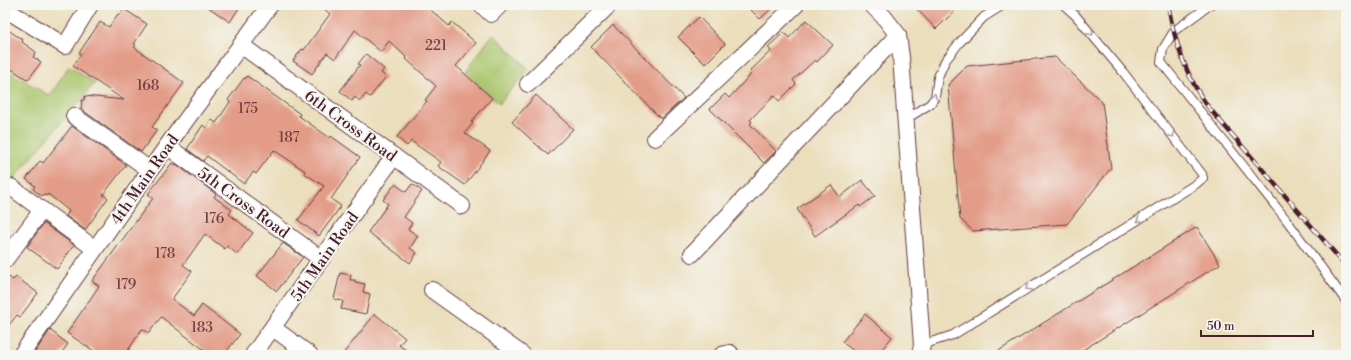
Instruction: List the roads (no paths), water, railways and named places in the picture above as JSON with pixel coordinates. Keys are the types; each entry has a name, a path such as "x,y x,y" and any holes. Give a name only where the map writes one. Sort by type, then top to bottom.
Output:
{"street":[{"path":"5,9 65,46 90,5"},
{"name":"4th Main Road","path":"21,355 166,146 270,5"},
{"path":"528,84 609,5"},
{"path":"655,138 796,5"},
{"path":"872,5 884,17 898,35 921,350"},
{"path":"692,254 898,35"},
{"name":"6th Cross Road","path":"241,45 462,206"},
{"path":"74,116 150,170"},
{"name":"5th Cross Road","path":"166,146 321,259"},
{"name":"5th Main Road","path":"253,355 394,156"},
{"path":"11,187 95,248"},
{"path":"5,260 42,210"},
{"path":"432,290 523,355"},
{"path":"273,328 310,355"}],"lane":[{"path":"905,120 930,104 935,97 938,77 945,61 960,42 984,17 1003,5"},
{"path":"921,350 953,335 1196,184 1203,178 1202,174 1123,72 1076,16 1064,5"},
{"path":"1210,5 1174,31 1163,49 1161,62 1285,218 1346,301"}],"railway":[{"path":"1168,5 1174,33 1182,59 1194,84 1209,108 1346,266"}]}
